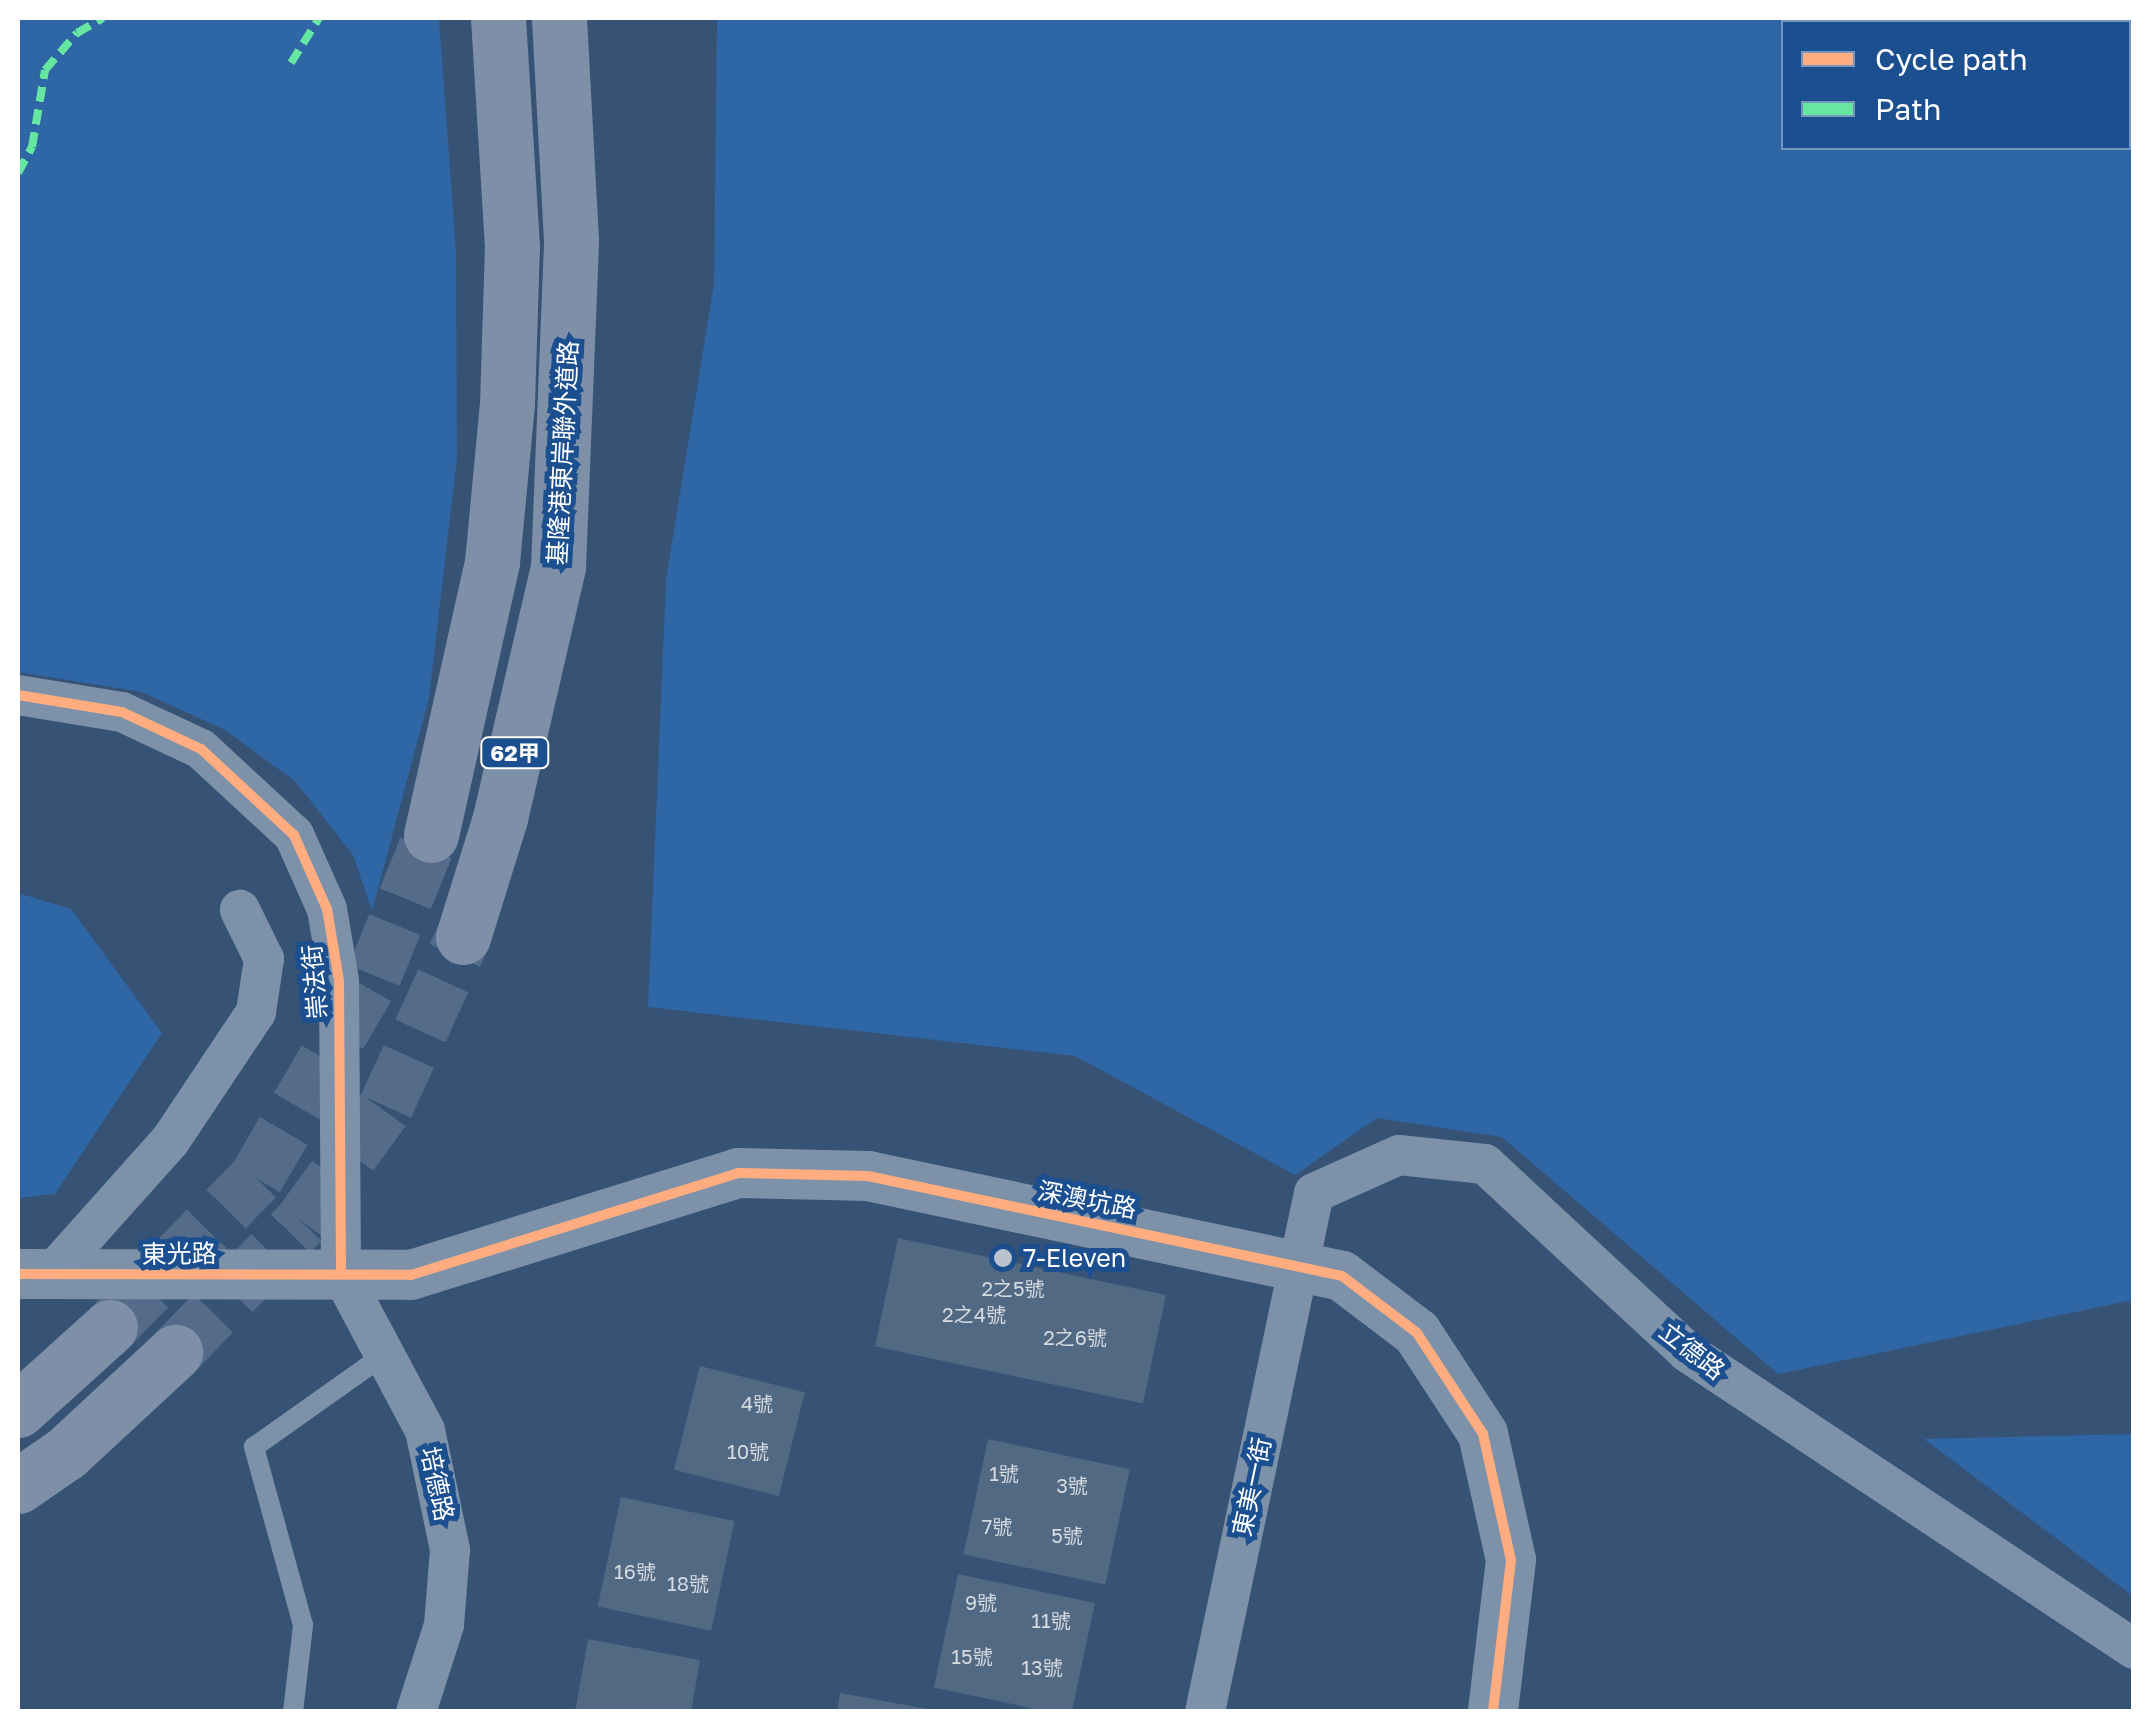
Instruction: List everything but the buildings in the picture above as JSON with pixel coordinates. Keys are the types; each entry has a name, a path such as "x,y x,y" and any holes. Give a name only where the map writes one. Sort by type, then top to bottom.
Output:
{"highway":[{"name":"62甲","path":"432,834 492,562 512,247 498,18"},
{"name":"基隆港東岸聯外道路","path":"463,936 500,818 558,567 571,240 558,18"},
{"path":"18,1410 110,1327"},
{"path":"18,1486 66,1453 176,1352"}],"street":[{"name":"崇法街","path":"18,695 122,712 201,749 294,835 327,909 339,980 341,1272"},
{"path":"34,1275 170,1140 256,1012 264,960 240,910"},
{"name":"立德路","path":"1299,1264 1314,1193 1352,1169 1399,1155 1486,1164 1686,1352 2134,1648"},
{"name":"深澳坑路","path":"341,1272 412,1275 738,1173 868,1176 1342,1276 1416,1332 1483,1434 1511,1560 1493,1712"},
{"name":"東美一街","path":"1205,1712 1299,1264"},
{"name":"東光路","path":"34,1275 341,1272"},
{"name":"培德路","path":"341,1272 388,1352 425,1430 450,1550 444,1624 416,1712"}],"lane":[{"path":"293,1712 302,1625 254,1447 388,1352"}],"shaded area":[{"path":"18,18 439,18 456,251 457,458 429,698 372,911 353,855 295,781 225,730 142,692 18,672"},
{"path":"717,18 2133,18 2133,1300 1778,1374 1502,1137 1377,1118 1295,1175 1075,1056 648,1007 666,580 714,283"},
{"path":"18,893 71,909 162,1033 55,1194 18,1198"},
{"path":"2133,1434 2133,1596 1924,1439"}],"tunnel":[{"path":"110,1327 256,1178 374,975 431,835"},
{"path":"175,1352 302,1221 386,1106 463,937"}],"marked path":[{"path":"18,173 32,147 45,70 77,33 103,18"},
{"path":"291,63 319,18"}],"cycle path":[{"path":"18,695 122,712 201,749 294,835 327,909 339,981 341,1273"},
{"path":"18,1274 411,1275 738,1173 868,1176 1342,1276 1417,1333 1483,1434 1511,1560 1493,1712"}],"place":[{"name":"7-Eleven","path":"1003,1258"}]}
